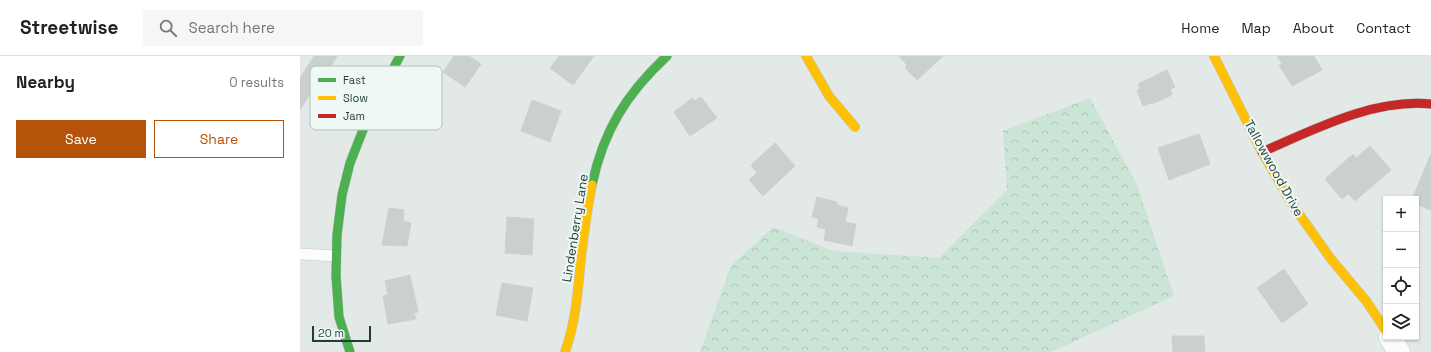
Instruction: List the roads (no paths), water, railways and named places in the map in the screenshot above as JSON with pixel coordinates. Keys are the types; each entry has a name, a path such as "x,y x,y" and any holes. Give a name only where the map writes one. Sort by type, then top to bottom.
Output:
{"street":[{"path":"395,66 400,56"},
{"name":"Lindenberry Lane","path":"566,352 570,341 577,308 584,236 592,190 603,146 615,118 632,93 667,56"},
{"path":"806,56 829,96 855,127"},
{"name":"Tallowwood Drive","path":"1214,56 1262,152 1292,204 1331,259 1367,302 1383,326"},
{"path":"1262,152 1318,128 1365,112 1395,105 1431,104"},
{"path":"350,352 340,317 336,276 336,235 342,195 350,163 363,130"},
{"path":"1392,340 1400,352"}],"lane":[{"path":"300,254 336,256"}]}
